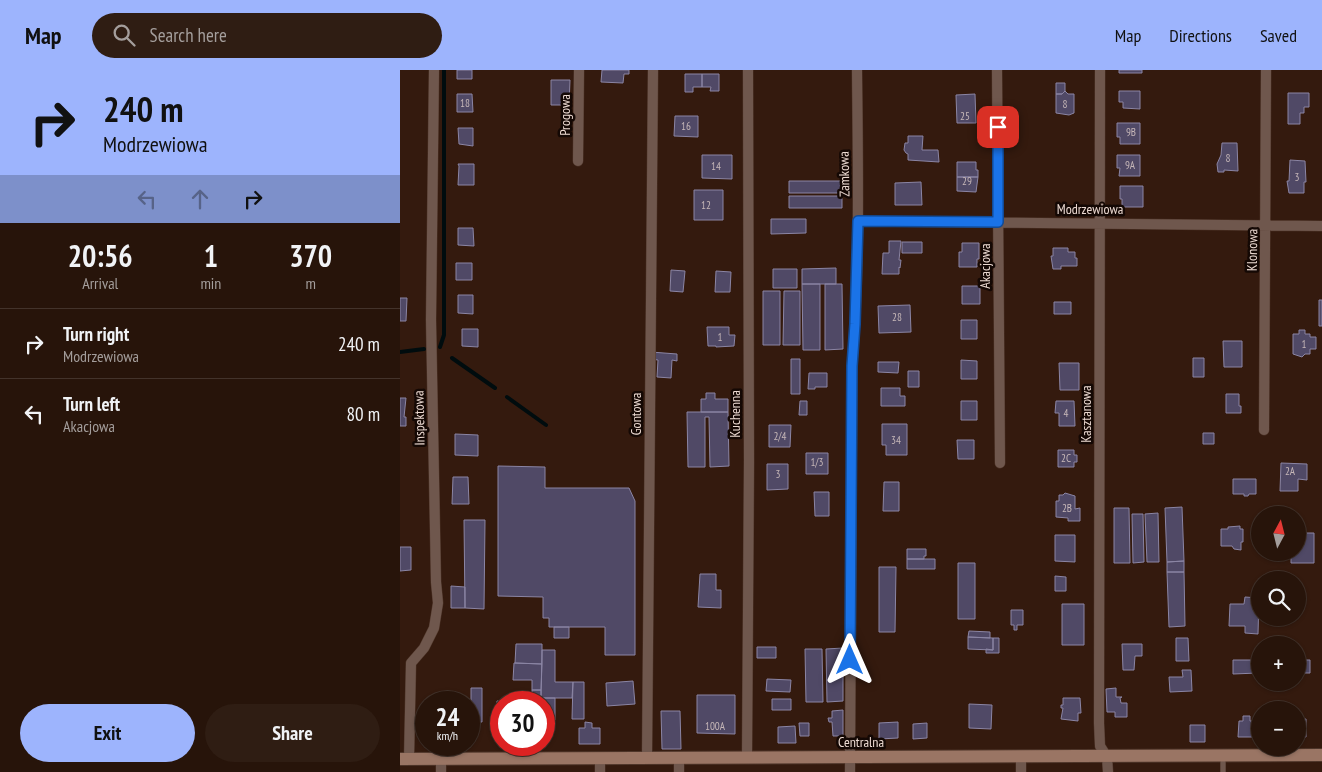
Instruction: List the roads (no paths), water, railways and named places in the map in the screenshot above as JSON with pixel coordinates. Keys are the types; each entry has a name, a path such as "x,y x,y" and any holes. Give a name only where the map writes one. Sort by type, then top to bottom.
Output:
{"street":[{"name":"Inspektowa","path":"404,759 411,664 424,648 434,628 438,604 431,320 434,70"},
{"name":"Progowa","path":"578,161 579,70"},
{"name":"Gontowa","path":"647,758 653,70"},
{"name":"Kuchenna","path":"747,758 749,462 748,70"},
{"name":"Zamkowa","path":"850,772 852,366 858,221 857,70"},
{"name":"Akacjowa","path":"997,70 1000,462"},
{"name":"Kasztanowa","path":"1100,70 1099,724 1100,746 1107,756 1108,772"},
{"name":"Klonowa","path":"1264,430 1266,70"},
{"name":"Modrzewiowa","path":"858,221 1322,226"},
{"name":"Centralna","path":"404,759 441,766 600,758 1322,755"},
{"path":"1021,757 1021,772"},
{"path":"600,758 600,772"},
{"path":"679,758 679,772"}],"lane":[{"path":"1223,755 1223,772"}],"waterway":[{"path":"440,347 444,335 444,70"},
{"path":"400,352 424,349"},
{"path":"452,358 495,388"},
{"path":"507,397 546,425"}]}
